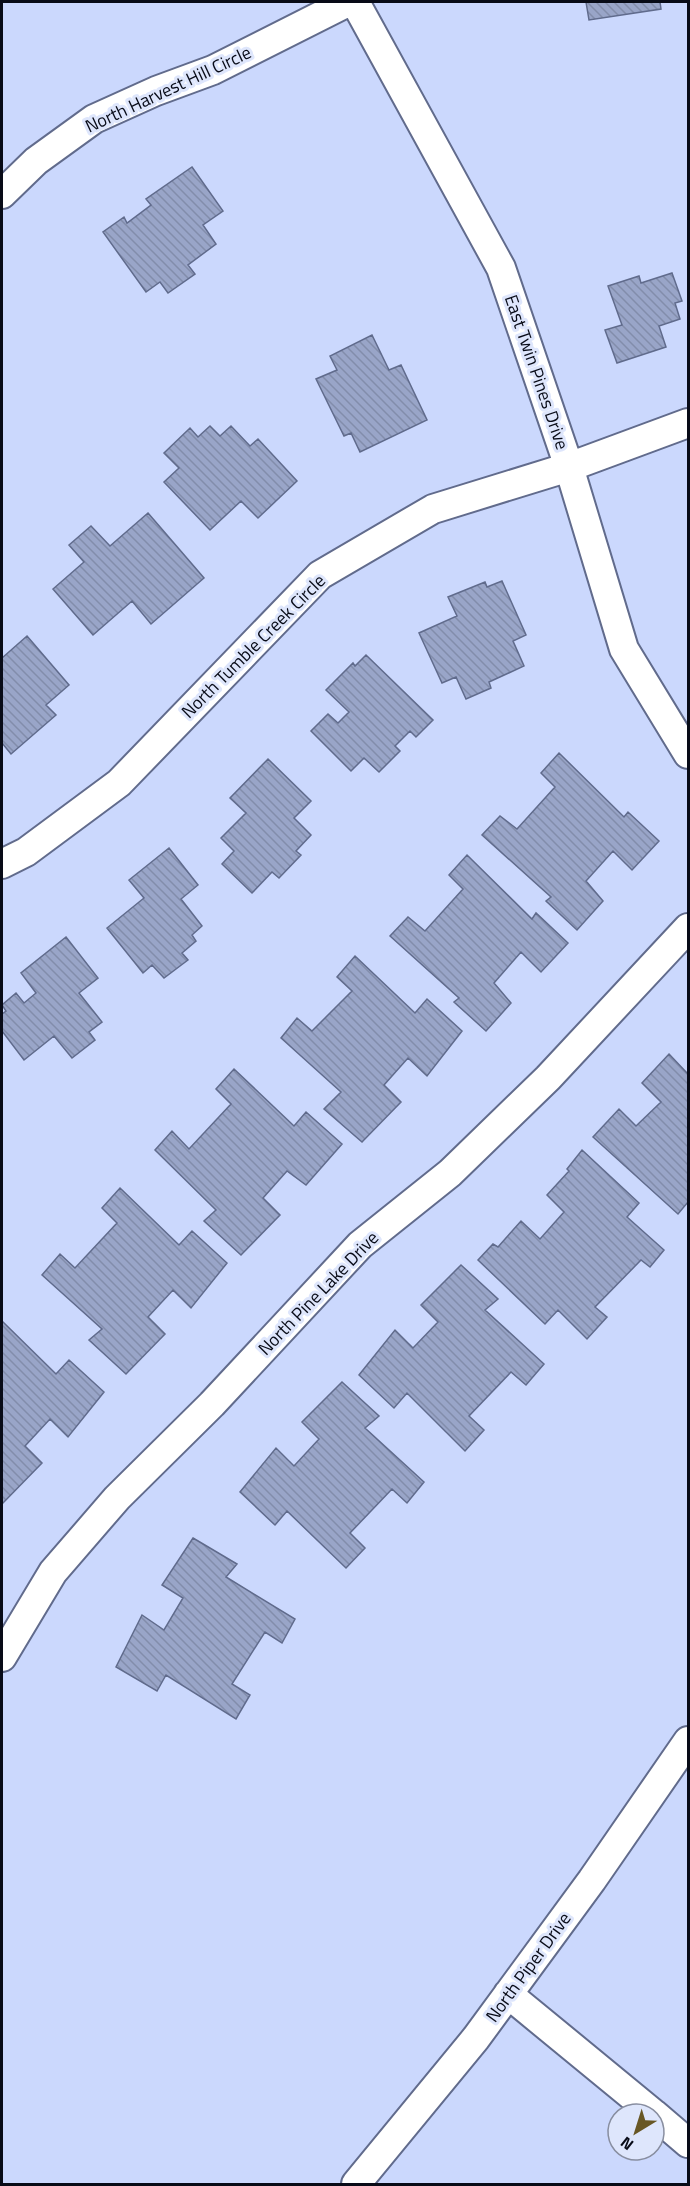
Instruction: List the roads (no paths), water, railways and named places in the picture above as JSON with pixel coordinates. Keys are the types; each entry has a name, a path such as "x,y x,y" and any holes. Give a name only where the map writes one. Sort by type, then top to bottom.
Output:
{"street":[{"name":"North Harvest Hill Circle","path":"2,194 36,161 94,119 156,91 213,70 348,2"},
{"name":"East Twin Pines Drive","path":"356,2 501,268 569,467 624,649 688,754"},
{"name":"North Tumble Creek Circle","path":"2,864 26,852 119,783 320,575 433,509 569,467 688,423"},
{"name":"North Pine Lake Drive","path":"2,1657 53,1572 117,1498 212,1404 360,1245 450,1173 548,1078 688,928"},
{"name":"North Piper Drive","path":"356,2184 476,2038 592,1880 688,1741"},
{"path":"508,1994 639,2102"},
{"path":"666,2124 688,2143"}]}
